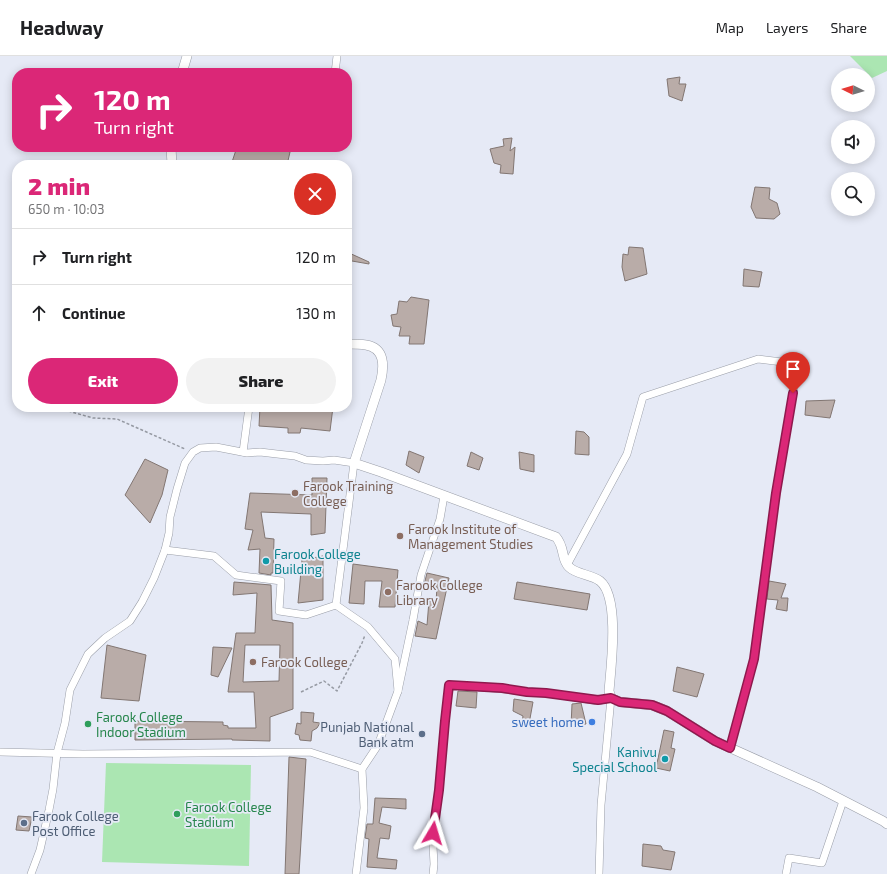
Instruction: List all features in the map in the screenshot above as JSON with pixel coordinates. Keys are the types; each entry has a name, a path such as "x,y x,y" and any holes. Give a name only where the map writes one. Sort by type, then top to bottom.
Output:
{"main road":[{"path":"183,68 187,56"},
{"path":"352,344 368,345 376,349 381,356 383,363 381,380 354,463 556,537 560,541 567,565 570,569 599,580 608,592 612,621 609,692 611,698 620,702 652,705 667,711 715,741 817,787 887,824"}],"street":[{"path":"336,68 337,56"},
{"path":"567,565 627,454 643,397 758,359 798,364 776,493 754,659 730,748"},
{"path":"243,452 248,412"},
{"path":"30,874 40,850 49,810 57,753 65,723 70,690 88,654 105,638 130,621 142,602 154,578 165,550 169,533 170,517 177,489 185,463 193,452 200,448 216,447 247,453 260,452 294,456 306,460 334,460 354,463 336,605"},
{"path":"356,874 364,808 362,769 378,745 398,691 421,575 440,519 444,496"},
{"path":"165,550 214,556 236,575 281,581 279,611 306,615 336,605"},
{"path":"336,605 368,627 395,659 398,691"},
{"path":"433,874 433,833 439,810 439,790 449,685 502,688 598,700 611,698 601,805 599,874"},
{"path":"0,752 91,754 310,752 362,769"},
{"path":"786,874 789,858 822,863 842,801"}],"path":[{"path":"72,412 93,418 117,419 193,452"},
{"path":"301,692 324,681 337,691 362,643 368,627"}],"green space":[{"path":"850,56 887,56 887,71 875,77 875,68 862,68"},
{"name":"Farook College Stadium","path":"106,763 251,765 249,866 102,862"}],"building":[{"path":"680,77 679,84 686,84 682,101 669,96 667,79"},
{"path":"512,138 510,151 515,147 513,174 500,173 501,165 494,163 490,149 504,146 503,139"},
{"path":"235,152 290,152 288,160 233,160"},
{"path":"755,187 770,188 769,199 777,203 780,214 774,219 756,218 751,207"},
{"path":"629,247 643,248 647,274 625,281 622,267 623,254 628,255"},
{"path":"352,254 369,262 369,264 352,261"},
{"path":"744,269 762,272 759,287 743,286"},
{"path":"411,297 429,300 424,344 409,344 410,336 399,336 401,327 393,326 391,315 397,314 399,301 407,302"},
{"path":"835,400 830,418 805,415 806,401"},
{"path":"260,412 332,412 330,431 301,428 300,433 288,433 288,428 259,426"},
{"path":"576,431 584,432 589,437 589,455 575,454"},
{"path":"409,451 424,457 419,473 406,465"},
{"path":"471,452 483,458 479,470 467,466"},
{"path":"519,452 534,455 534,472 520,469"},
{"path":"145,459 168,470 162,495 150,523 125,495"},
{"path":"312,478 327,478 325,533 311,535 311,514 261,512 265,538 274,539 273,573 271,573 271,575 259,573 260,549 248,550 253,530 245,529 250,493 312,495"},
{"path":"323,556 323,600 298,603 302,560"},
{"name":"Farook College Library","path":"353,564 398,570 395,607 379,607 382,581 365,581 364,604 349,603"},
{"path":"427,573 449,578 436,639 415,636 418,621 427,625 429,601 436,602 437,587 424,585"},
{"path":"769,581 786,584 781,598 788,598 787,611 776,609 778,600 767,599"},
{"path":"234,582 271,585 272,620 293,623 293,709 270,717 270,741 232,739 135,740 135,721 223,722 223,725 228,726 228,728 256,728 254,692 228,692 236,633 255,633 257,593 233,595","holes":["245,645 280,645 279,681 243,682"]},
{"path":"517,582 590,594 587,610 514,599"},
{"path":"107,645 146,655 139,701 101,698"},
{"path":"213,647 232,648 218,677 211,675"},
{"path":"677,667 704,674 697,697 673,691"},
{"path":"458,691 477,692 476,708 456,706"},
{"path":"514,699 533,702 529,724 522,723 523,716 513,711"},
{"path":"581,703 586,724 571,726 572,704"},
{"path":"301,712 314,713 313,722 320,723 317,728 312,731 311,741 300,740 299,735 295,734 297,723 301,724"},
{"name":"Kanivu Special School","path":"664,730 674,732 671,748 675,749 670,771 656,768"},
{"path":"289,757 306,759 299,874 285,874"},
{"path":"375,798 406,799 406,809 382,807 379,823 391,826 389,839 380,838 377,858 397,860 396,869 367,867 369,839 365,838 367,824 373,824"},
{"name":"Farook College Post Office","path":"18,816 32,817 29,831 16,830"},
{"path":"643,844 661,846 663,850 675,852 671,870 642,866"}],"place":[{"name":"Farook Training College","path":"295,493"},
{"name":"Farook Institute of Management Studies","path":"400,536"},
{"name":"Farook College Building","path":"266,561"},
{"name":"Farook College Library","path":"388,592"},
{"name":"Farook College","path":"253,662"},
{"name":"sweet home","path":"592,722"},
{"name":"Farook College Indoor Stadium","path":"88,724"},
{"name":"Punjab National Bank atm","path":"422,734"},
{"name":"Kanivu Special School","path":"665,759"},
{"name":"Farook College Stadium","path":"177,814"},
{"name":"Farook College Post Office","path":"24,823"}],"route":[{"path":"433,833 439,790 449,685 502,688 598,700 611,698 620,702 652,705 667,711 715,741 730,748 754,659 776,493 793,393"}]}
